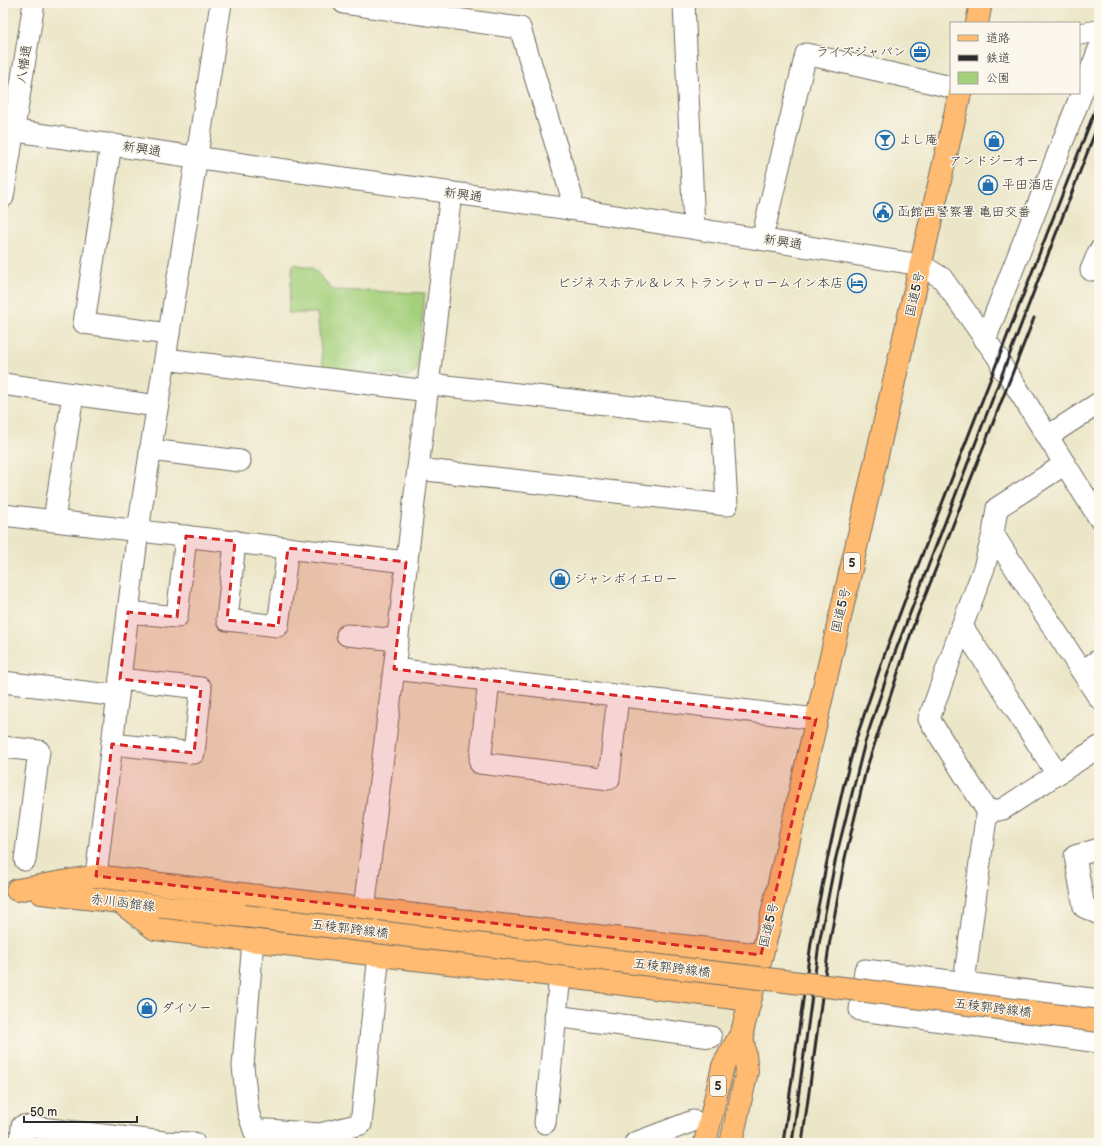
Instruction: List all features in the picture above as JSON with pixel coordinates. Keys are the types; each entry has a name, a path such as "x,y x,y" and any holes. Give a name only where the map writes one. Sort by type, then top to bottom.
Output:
{"main road":[{"path":"977,22 981,3"},
{"name":"国道5号","path":"705,1143 723,1066 742,1032 780,878 960,94"},
{"path":"10,889 96,876 761,955"},
{"name":"赤川函館線","path":"10,889 244,916"},
{"path":"120,902 155,929 379,954 750,1000"},
{"name":"五稜郭跨線橋","path":"244,916 852,989 1099,1021"},
{"name":"国道5号","path":"730,1143 747,1071 742,1032"}],"street":[{"name":"八幡通","path":"3,197 8,130 34,3"},
{"path":"96,876 138,530 221,3"},
{"path":"344,3 520,28 571,194 569,209"},
{"path":"684,3 694,228"},
{"path":"1080,34 1099,31"},
{"path":"985,340 1099,49"},
{"path":"766,226 806,54 950,87"},
{"name":"新興通","path":"8,130 569,209 921,265"},
{"path":"111,144 84,323 169,334"},
{"path":"364,909 398,640 406,562 451,193"},
{"path":"1091,270 1099,251"},
{"path":"921,265 942,278 1048,436 1099,518"},
{"path":"165,359 722,417 727,505 418,469"},
{"path":"3,384 157,406"},
{"path":"54,520 73,394"},
{"path":"1048,436 1099,403"},
{"path":"150,450 240,461"},
{"path":"964,982 988,812 929,719 984,568 993,534 997,508 1065,464"},
{"path":"3,515 406,562"},
{"path":"993,534 1090,666 1099,698"},
{"path":"128,612 178,617 186,536"},
{"path":"235,541 227,620 278,626 288,548"},
{"path":"962,626 1057,774"},
{"path":"347,635 398,640"},
{"path":"394,669 816,719"},
{"path":"489,680 480,763 609,778 618,696"},
{"path":"3,682 119,687 201,688 194,753 112,744"},
{"path":"3,747 39,751 25,860"},
{"path":"988,812 1003,809 1099,747"},
{"path":"1099,849 1076,856 1084,906 1099,914"},
{"path":"253,940 243,1066 248,1112 256,1137 268,1130 320,1134 361,1124 379,954"},
{"path":"1099,1000 866,970 860,1010 1099,1042"},
{"path":"545,1123 560,976"},
{"path":"555,1016 711,1037"},
{"path":"635,1143 693,1121"},
{"path":"22,1127 165,1142 194,1143"}],"highlighted area":[{"path":"186,536 235,541 227,620 278,626 288,548 406,562 394,669 816,719 761,955 96,876 112,744 194,753 201,688 120,679 128,612 177,617"}],"green space":[{"path":"293,264 312,267 333,290 425,293 417,371 408,377 323,367 317,313 288,313"}],"railway":[{"path":"783,1143 811,943 828,856 843,788 856,739 885,653 917,568 1099,100"},
{"path":"792,1143 819,944 836,857 865,742 894,655 1099,122"},
{"path":"802,1143 829,946 845,858 866,770 913,627 1034,318"}],"place":[{"name":"ライズジャパン","path":"920,52"},
{"name":"よし庵","path":"885,140"},
{"name":"アンドジーオー","path":"994,141"},
{"name":"平田酒店","path":"988,185"},
{"name":"函館西警察署 亀田交番","path":"883,212"},
{"name":"ビジネスホテル＆レストランシャロームイン本店","path":"857,283"},
{"name":"ジャンボイエロー","path":"560,579"},
{"name":"ダイソー","path":"147,1008"}]}
